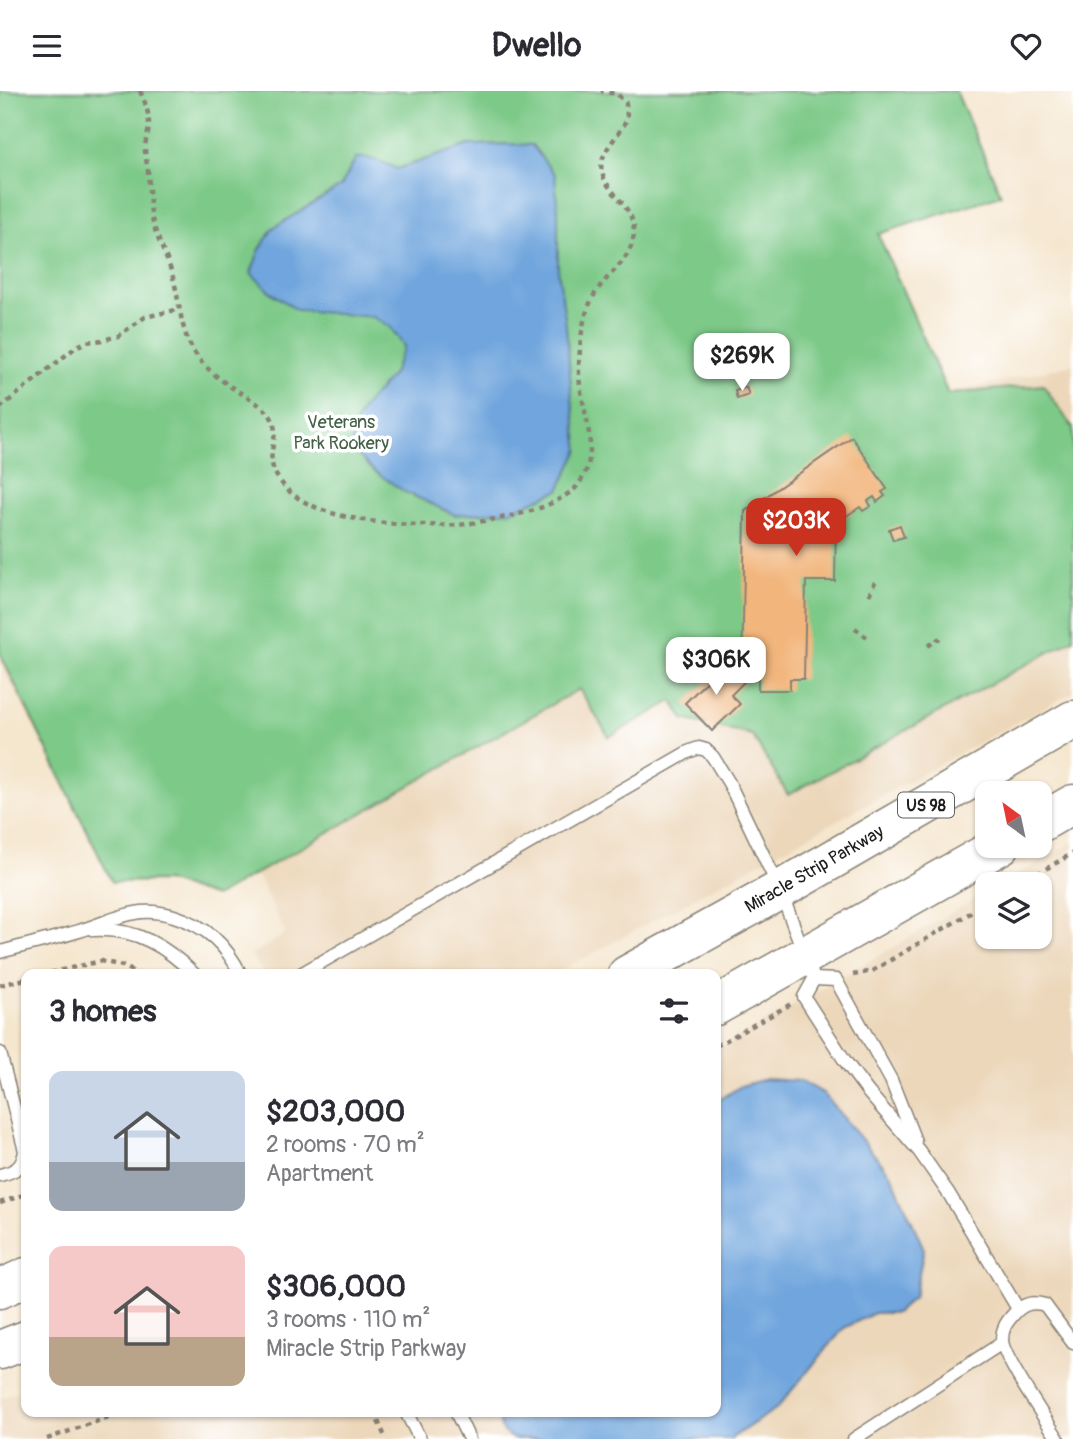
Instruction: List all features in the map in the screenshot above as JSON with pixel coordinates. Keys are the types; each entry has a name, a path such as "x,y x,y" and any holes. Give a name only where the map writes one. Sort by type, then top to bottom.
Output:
{"highway":[{"name":"Miracle Strip Parkway","path":"638,969 1073,720"},
{"path":"1052,816 1073,804"},
{"path":"721,1004 810,967 982,858"},
{"path":"0,1289 21,1279"},
{"path":"0,1350 21,1342"}],"lane":[{"path":"309,969 688,752 699,748 706,750 729,783 780,890 810,967 804,997 845,1061 919,1151 949,1194 1018,1309"},
{"path":"0,952 142,912 165,914 191,921 223,946 238,969"},
{"path":"80,931 106,930 135,934 157,944 189,969"},
{"path":"810,967 836,980 891,1080 919,1151"},
{"path":"0,1053 21,1135"},
{"path":"0,1175 16,1169 21,1164"},
{"path":"1058,1439 1011,1363 1002,1343 1004,1326 1018,1309 1034,1302 1045,1305 1073,1343"},
{"path":"854,1439 1002,1343"},
{"path":"407,1417 410,1439"},
{"path":"409,1417 420,1439"},
{"path":"458,1417 469,1439"}],"path":[{"path":"140,91 148,108 149,126 145,148 151,215 172,273 185,333 193,349 218,379 270,415 275,428 271,468 286,489 335,516 407,525 458,525 526,513 547,506 576,488 586,471 590,449 579,369 583,326 588,307 597,290 622,264 634,237 633,224 626,206 603,176 601,169 605,152 627,118 626,103 617,94 601,91"},
{"path":"0,408 76,347 86,342 118,336 145,317 180,309"},
{"path":"869,595 875,582"},
{"path":"855,628 870,640"},
{"path":"928,646 940,638"},
{"path":"1041,872 1073,853"},
{"path":"67,969 101,961 129,969"},
{"path":"0,985 21,980"},
{"path":"0,1203 21,1196"},
{"path":"47,1439 109,1417"},
{"path":"376,1417 386,1439"}],"shaded area":[{"path":"1073,364 1073,692 564,969 260,969 252,954 286,934 259,879 153,750 64,784 0,663 0,537 948,394"},
{"path":"1073,842 1073,1439 730,1439 777,1408 844,1328 874,1313 896,1313 741,1086 721,1099 721,1048 975,899 975,949 1052,949 1052,872 1022,872 1046,858 1052,858 1052,854"},
{"path":"21,1390 21,1417 499,1417 504,1434 513,1439 0,1439 0,1399"}],"green space":[{"name":"Veterans Park Rookery","path":"0,91 956,91 1001,195 878,234 948,394 1043,385 1073,428 1073,639 788,795 752,735 684,719 672,701 609,737 579,689 215,897 166,881 112,882 0,654"}],"water":[{"path":"469,145 532,145 555,175 558,269 579,450 559,490 511,511 455,515 405,492 374,471 352,449 353,428 363,408 393,374 404,346 390,327 373,317 297,310 270,292 251,273 259,251 273,228 341,186 356,158 372,159 397,169"},
{"path":"765,1079 801,1081 823,1093 892,1176 924,1249 914,1297 896,1313 874,1313 844,1328 777,1408 730,1439 513,1439 503,1431 500,1417 721,1417 721,1099 741,1086"}],"building":[{"path":"746,387 749,395 737,399 735,391"},
{"path":"852,437 887,489 882,492 885,496 877,502 874,497 868,501 871,506 863,511 860,507 836,523 835,581 806,581 804,679 790,679 790,690 758,690 758,678 742,678 745,511"},
{"path":"900,525 904,537 893,540 889,529"},
{"path":"725,663 744,682 731,695 740,704 712,731 685,703"}]}
